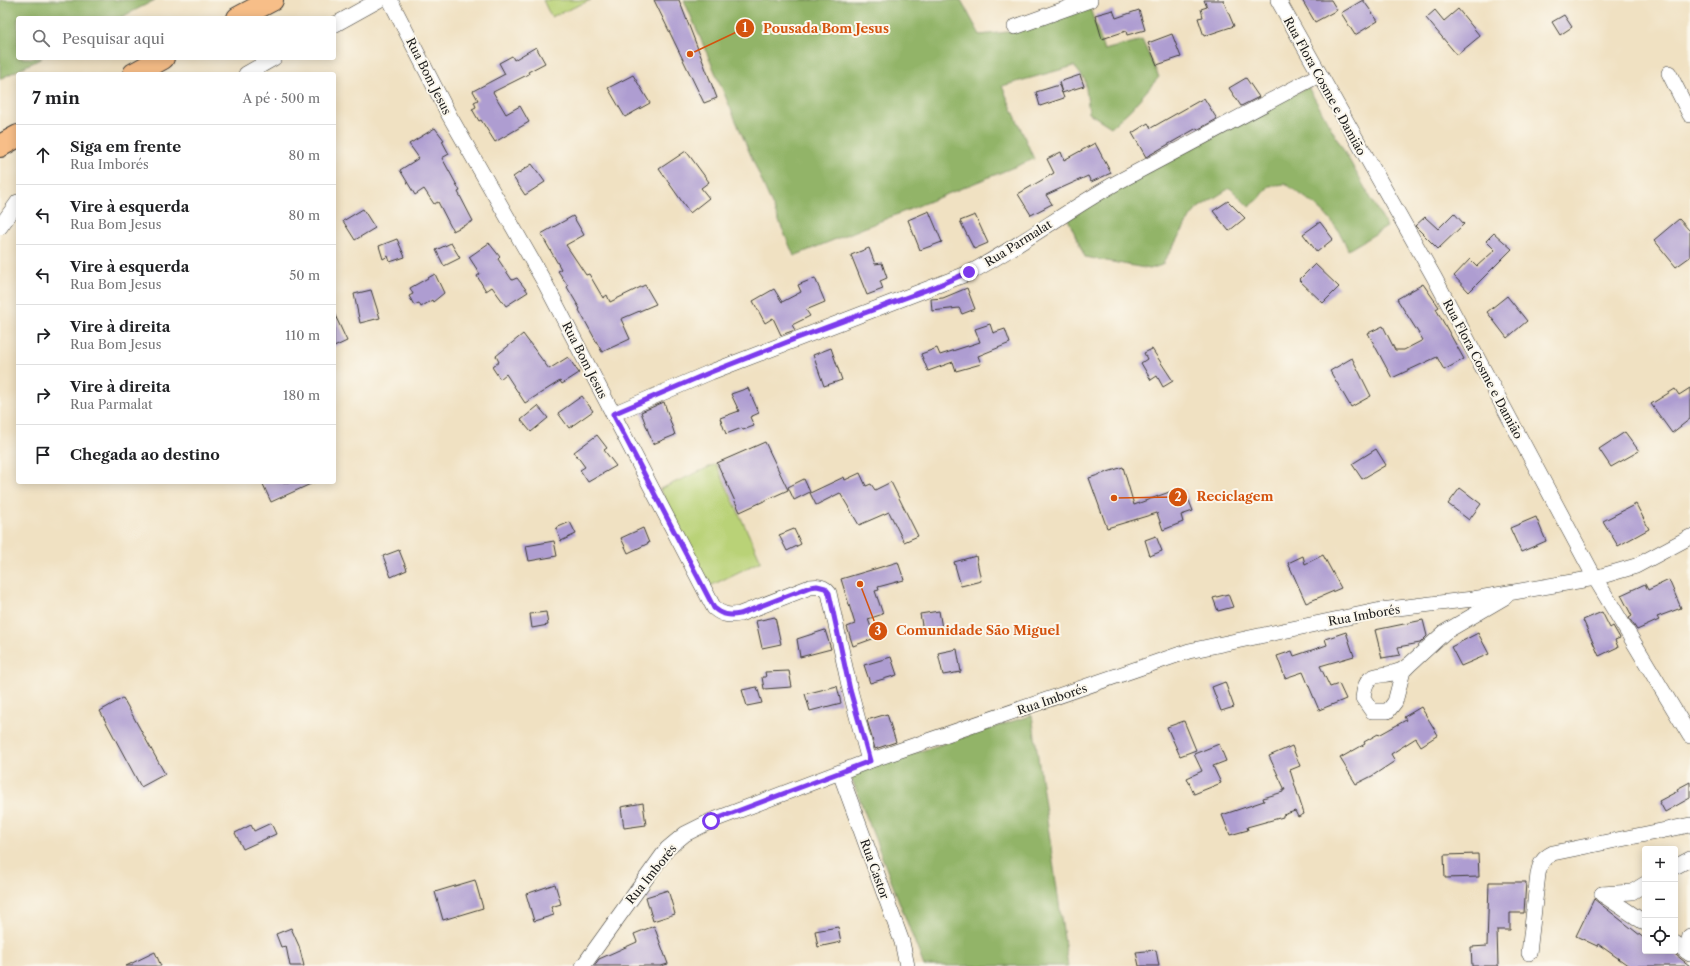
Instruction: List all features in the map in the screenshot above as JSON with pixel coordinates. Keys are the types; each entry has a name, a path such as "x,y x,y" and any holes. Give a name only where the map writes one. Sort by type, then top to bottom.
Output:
{"highway":[{"path":"242,16 272,0"},
{"path":"140,72 162,64"},
{"path":"0,146 16,137"}],"street":[{"path":"336,24 379,0"},
{"name":"Rua Bom Jesus","path":"390,0 449,115 546,285 714,608 719,613 732,616 810,587 817,586 825,588 829,593 850,690 870,761"},
{"path":"1015,27 1090,0"},
{"name":"Rua Flora Cosme e Damião","path":"1278,0 1434,277 1595,578 1690,736"},
{"path":"251,72 266,66"},
{"path":"1669,74 1690,115"},
{"name":"Rua Parmalat","path":"613,414 718,369 937,286 969,272 1003,255 1087,200 1116,183 1319,75"},
{"path":"0,227 16,205"},
{"name":"Rua Imborés","path":"583,966 667,849 685,834 711,821 870,761 1189,651 1223,642 1380,610 1513,592 1595,578 1636,566 1690,537"},
{"path":"1410,664 1445,632 1513,592"},
{"name":"Rua Castor","path":"840,772 902,942 907,966"},
{"path":"1529,953 1539,869 1543,860 1547,856 1553,853 1690,825"},
{"path":"1678,865 1690,859"},
{"path":"1642,886 1632,892 1602,894 1642,921"},
{"path":"1684,949 1690,936"}],"green space":[{"path":"0,0 155,0 124,16 16,16 16,60 38,60 0,79"},
{"path":"543,0 591,0 551,17"},
{"path":"684,0 961,0 980,35 1017,31 1089,5 1104,50 1142,40 1159,77 1130,110 1111,127 1089,113 1085,80 1074,66 1002,86 1034,159 794,256"},
{"path":"1308,87 1387,227 1348,250 1343,238 1330,219 1305,197 1285,184 1269,186 1259,199 1249,207 1230,188 1198,208 1191,216 1162,265 1150,269 1085,257 1068,219 1175,156"},
{"path":"716,464 761,561 706,588 660,489"},
{"path":"1032,715 1068,966 924,966 850,774"}],"building":[{"path":"654,0 679,0 717,98 704,103"},
{"path":"1204,0 1223,0 1234,26 1204,36 1198,18 1203,17 1201,9 1207,7"},
{"path":"1302,0 1331,0 1337,10 1315,22"},
{"path":"1363,0 1378,21 1355,35 1341,13"},
{"path":"1458,9 1480,36 1457,55 1426,18 1435,10 1444,21"},
{"path":"1113,10 1116,18 1139,10 1145,30 1127,35 1126,31 1102,39 1095,15"},
{"path":"1564,15 1572,27 1560,35 1552,22"},
{"path":"1172,34 1181,57 1157,65 1148,43"},
{"path":"536,47 545,63 528,72 529,74 493,92 506,114 520,106 529,122 495,142 472,109 476,107 474,102 478,100 473,91 505,74 499,63 512,56 514,60"},
{"path":"633,75 650,103 625,117 608,88"},
{"path":"1080,75 1084,86 1062,93 1059,82"},
{"path":"1246,78 1259,97 1241,106 1229,88"},
{"path":"1059,85 1064,98 1040,106 1036,92"},
{"path":"1204,98 1217,119 1197,130 1197,128 1146,157 1132,133 1148,123 1151,128"},
{"path":"435,128 444,140 442,141 449,154 442,158 460,191 458,192 473,221 453,231 438,202 434,204 424,189 415,195 400,170 419,158 409,144"},
{"path":"1095,143 1111,173 1091,182 1088,176 1046,195 1052,204 1031,215 1018,194 1054,173 1047,159 1061,152 1064,160"},
{"path":"686,151 709,182 701,188 709,198 690,213 659,169"},
{"path":"532,164 545,182 525,195 513,177"},
{"path":"1228,201 1245,218 1229,231 1213,211"},
{"path":"363,209 375,228 355,240 343,221"},
{"path":"929,211 942,242 920,250 908,220"},
{"path":"1454,213 1464,224 1438,249 1415,226 1425,217 1438,229"},
{"path":"975,215 988,243 974,249 960,221"},
{"path":"573,216 584,235 566,245 586,275 589,274 603,298 607,295 610,302 645,285 656,304 621,319 630,339 602,352 567,287 568,286 558,271 561,269 541,234"},
{"path":"1679,219 1690,231 1690,257 1676,267 1654,240"},
{"path":"1320,222 1333,239 1317,252 1303,234"},
{"path":"1494,233 1512,249 1469,292 1454,276 1470,259 1477,266 1495,250 1486,241"},
{"path":"397,239 405,257 390,262 388,256 383,259 379,246"},
{"path":"451,243 460,258 444,266 436,250"},
{"path":"489,243 500,257 498,259 512,280 517,278 528,292 506,306 492,287 486,291 477,276 480,274 469,257"},
{"path":"869,248 875,264 882,263 887,278 880,281 883,289 867,295 851,255"},
{"path":"1315,264 1339,287 1323,303 1299,280"},
{"path":"435,274 444,293 433,302 432,300 421,307 419,303 414,305 409,296 413,294 410,288"},
{"path":"815,278 825,302 806,310 810,316 792,325 795,330 781,335 773,318 765,323 753,301 774,289 782,302 801,292 798,285"},
{"path":"1423,284 1439,307 1436,309 1464,359 1444,370 1437,357 1392,378 1368,333 1383,326 1395,350 1404,350 1423,340 1397,299"},
{"path":"967,288 975,309 962,314 959,308 932,311 931,299 943,298"},
{"path":"371,290 380,318 360,323 354,294"},
{"path":"1507,296 1527,321 1507,338 1487,312"},
{"path":"336,317 347,341 336,346"},
{"path":"990,324 993,333 1005,329 1010,343 978,356 981,364 956,371 953,362 928,371 921,354 937,348 940,355 980,342 975,329"},
{"path":"523,334 549,369 568,357 579,373 562,384 560,381 525,403 506,374 500,379 492,367 499,362 496,356"},
{"path":"831,348 842,380 824,386 813,355"},
{"path":"1152,349 1173,381 1163,387 1157,376 1151,380 1141,363 1147,359 1144,353"},
{"path":"1352,358 1371,396 1351,407 1330,371"},
{"path":"748,388 759,413 750,417 754,426 743,430 742,428 726,434 720,418 739,411 731,394"},
{"path":"1690,388 1690,419 1672,433 1651,404 1675,389 1679,395"},
{"path":"582,396 593,411 569,428 558,413"},
{"path":"664,402 675,435 653,444 641,412"},
{"path":"538,406 548,418 531,432 521,420"},
{"path":"1625,432 1639,451 1611,467 1599,449"},
{"path":"597,435 607,448 604,450 616,466 588,482 580,470 585,467 574,452"},
{"path":"765,442 788,490 740,512 717,463"},
{"path":"1376,449 1386,465 1362,479 1352,464"},
{"path":"1123,467 1134,505 1172,491 1173,494 1185,490 1193,511 1181,515 1183,522 1163,530 1157,513 1107,528 1089,478"},
{"path":"860,473 866,486 871,484 875,490 891,482 918,536 904,542 889,512 859,525 840,493 816,505 810,493 844,477 845,480"},
{"path":"804,479 810,492 794,500 788,487"},
{"path":"263,484 311,484 271,502"},
{"path":"1460,488 1481,504 1469,520 1448,504"},
{"path":"1636,504 1649,529 1618,546 1603,521"},
{"path":"1536,517 1546,541 1521,552 1510,528"},
{"path":"570,522 576,534 561,541 556,528"},
{"path":"643,528 649,543 628,553 621,538"},
{"path":"794,529 801,544 787,551 779,535"},
{"path":"1156,536 1162,551 1150,556 1145,540"},
{"path":"554,541 557,556 529,561 526,546"},
{"path":"399,550 407,570 391,577 383,556"},
{"path":"1323,555 1341,588 1306,603 1288,563 1303,556 1305,564"},
{"path":"976,556 981,581 961,586 954,562"},
{"path":"898,562 904,580 878,587 879,590 875,591 883,614 868,619 875,638 853,646 847,627 855,624 841,579"},
{"path":"1669,580 1681,608 1657,617 1659,620 1637,630 1629,618 1632,616 1621,595 1645,584 1648,590"},
{"path":"1228,594 1233,607 1218,611 1213,598"},
{"path":"939,611 942,628 923,631 920,614"},
{"path":"546,612 548,625 532,628 530,614"},
{"path":"1602,612 1610,628 1613,626 1620,638 1615,640 1618,647 1599,656 1583,620"},
{"path":"775,617 781,644 762,648 756,621"},
{"path":"1423,620 1427,636 1420,643 1398,647 1400,655 1382,658 1375,630"},
{"path":"825,630 831,649 800,657 797,639"},
{"path":"1346,632 1354,656 1320,666 1330,687 1339,684 1346,699 1319,710 1303,672 1285,678 1277,656 1292,651 1294,656 1327,645 1325,639"},
{"path":"1478,633 1489,654 1461,666 1451,647"},
{"path":"957,649 961,672 943,675 938,653"},
{"path":"891,657 897,675 870,683 864,665"},
{"path":"789,671 792,687 764,689 762,677 766,677 765,672"},
{"path":"1225,682 1234,707 1221,711 1212,687"},
{"path":"837,686 841,703 810,711 805,694"},
{"path":"757,687 762,703 747,706 742,690"},
{"path":"123,698 165,774 141,787 100,711"},
{"path":"1421,707 1438,735 1421,746 1416,738 1391,754 1395,761 1372,776 1356,784 1340,758 1365,744 1364,742 1406,720 1404,717"},
{"path":"887,714 896,742 875,749 867,720"},
{"path":"1184,721 1196,750 1180,756 1167,727"},
{"path":"1219,744 1226,761 1213,766 1221,783 1194,794 1187,778 1202,771 1194,754"},
{"path":"1292,746 1300,766 1290,770 1304,814 1298,817 1295,811 1283,815 1283,817 1247,827 1248,830 1230,835 1222,815 1264,801 1263,798 1285,790 1269,756"},
{"path":"1690,782 1690,798 1665,812 1659,801 1678,791 1677,789"},
{"path":"643,803 646,825 624,828 621,807"},
{"path":"271,823 276,834 243,849 235,833 251,825 254,831"},
{"path":"1478,854 1479,877 1445,878 1444,855"},
{"path":"475,880 483,908 443,920 435,892"},
{"path":"1489,882 1526,882 1524,913 1510,913 1510,930 1497,930 1498,966 1472,966 1471,947 1487,946"},
{"path":"555,884 561,904 551,907 554,915 534,921 526,894"},
{"path":"668,890 675,914 653,921 646,897"},
{"path":"1594,899 1642,937 1642,954 1675,954 1690,966 1629,966 1598,944 1597,946 1576,936"},
{"path":"654,926 668,964 661,966 594,966 599,959 637,942 634,934"},
{"path":"838,927 841,942 818,947 815,931"},
{"path":"291,928 299,946 304,966 290,966 286,946 281,947 276,934"},
{"path":"1156,950 1159,966 1139,966 1136,952"},
{"path":"155,952 161,966 126,966"}],"place":[{"name":"Pousada Bom Jesus","path":"690,54"},
{"name":"Reciclagem","path":"1114,498"},
{"name":"Comunidade São Miguel","path":"860,584"}],"route":[{"path":"711,821 870,761 850,690 829,593 821,586 810,587 740,614 732,616 719,613 714,608 613,414 711,372 937,286 969,272"}]}
